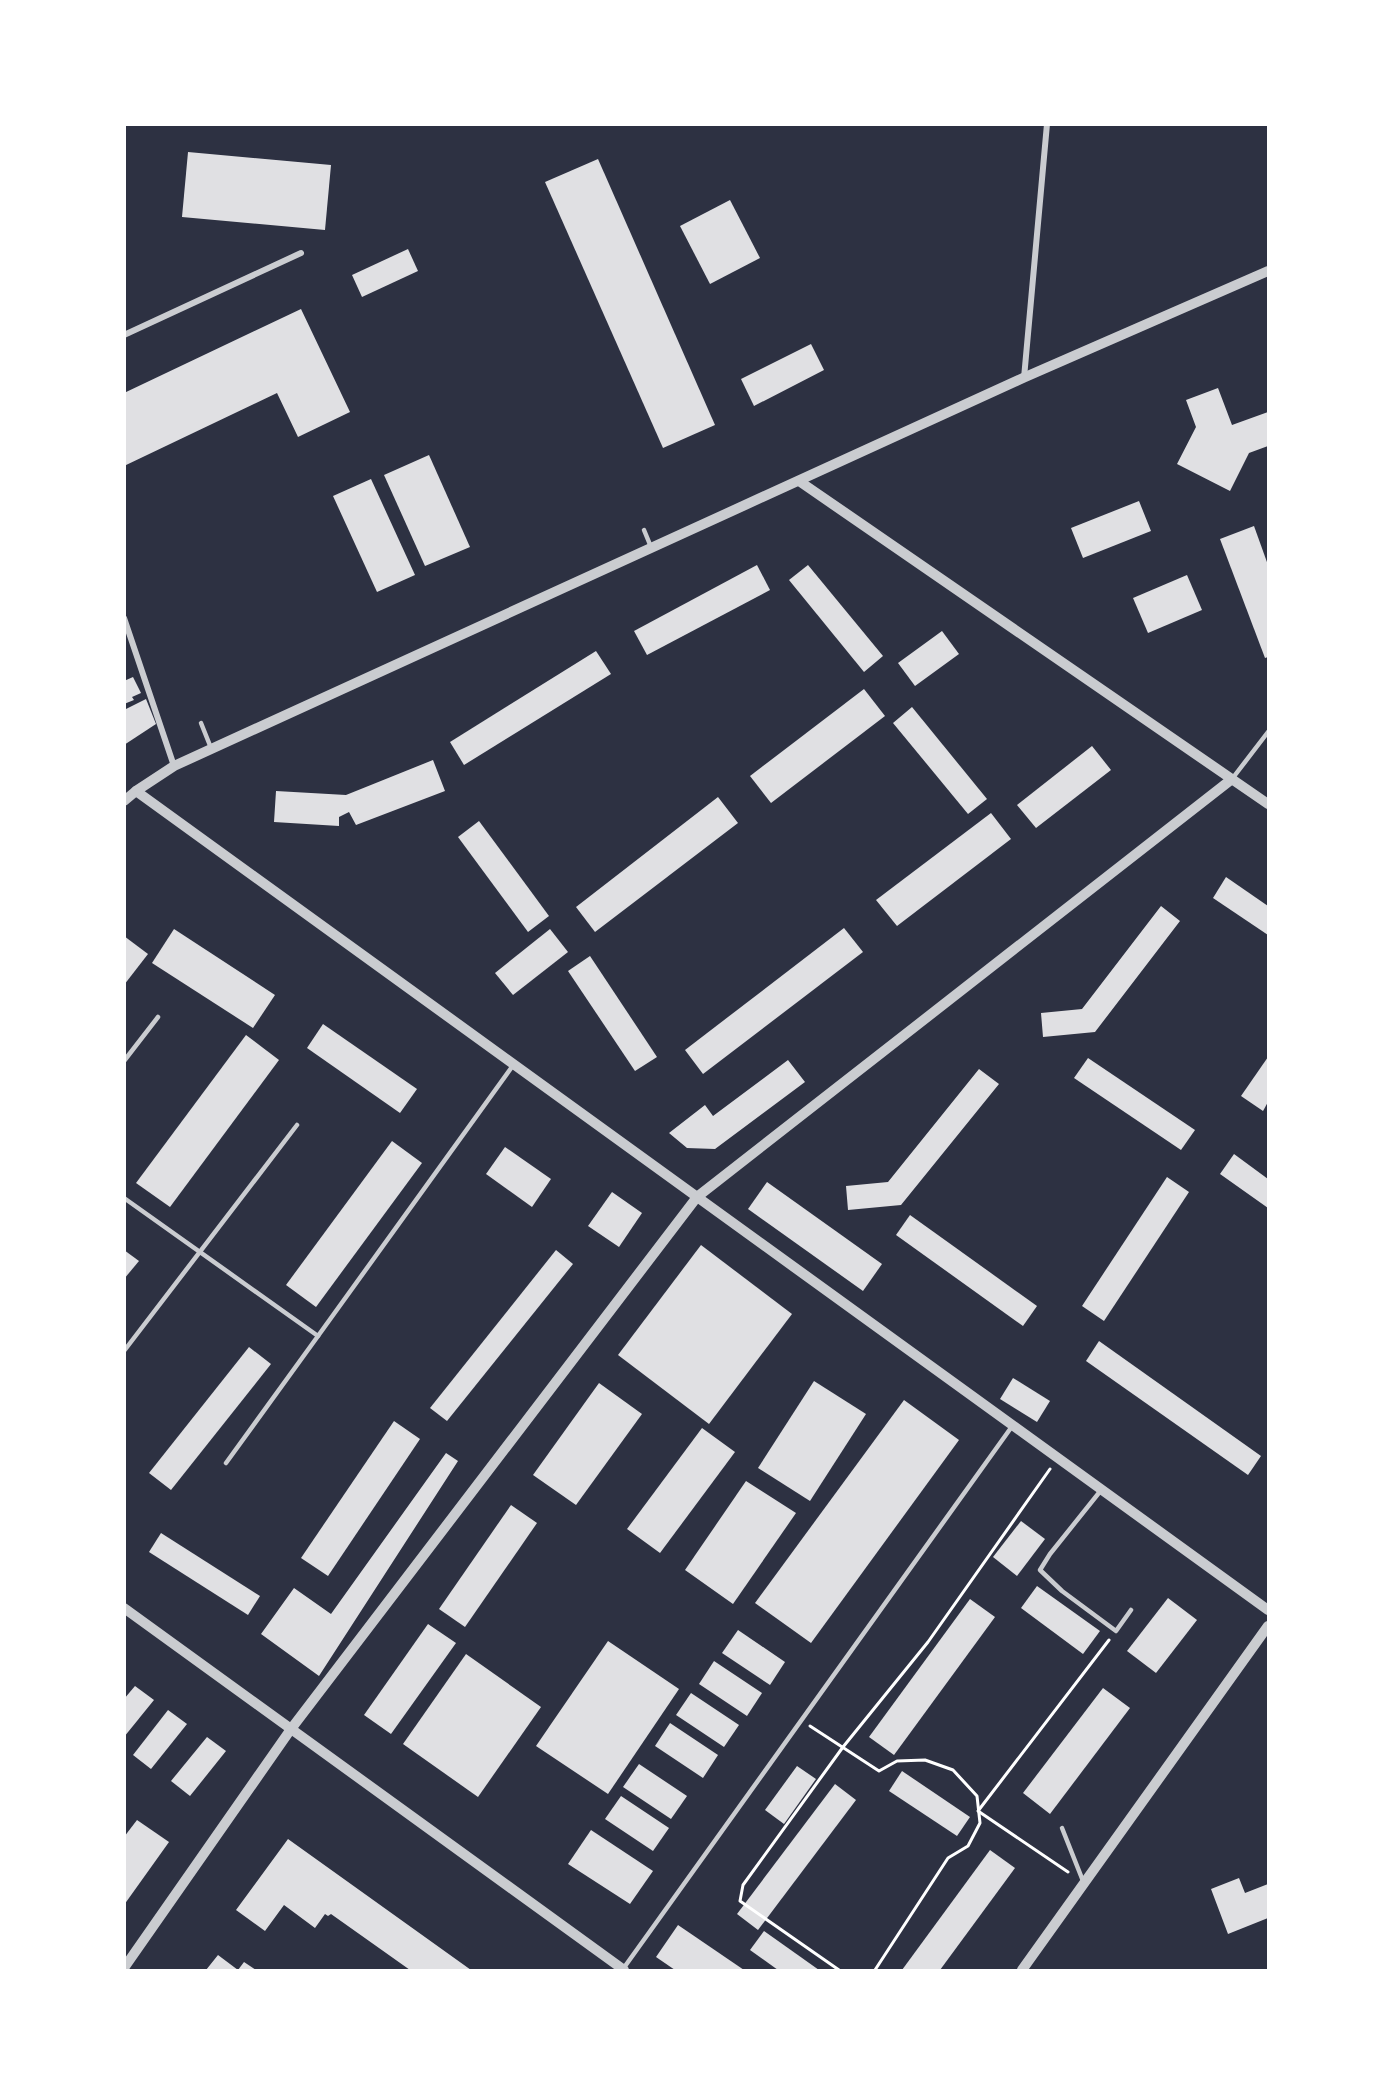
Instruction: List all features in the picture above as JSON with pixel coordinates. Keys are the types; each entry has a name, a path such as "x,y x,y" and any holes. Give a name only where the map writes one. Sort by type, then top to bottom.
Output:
{"street":[{"path":"1023,378 1047,124"},
{"path":"124,335 301,253"},
{"path":"124,801 174,766 1023,378 1269,271"},
{"path":"799,481 1269,804"},
{"path":"125,619 174,766"},
{"path":"124,1968 291,1729 697,1197 1232,779"},
{"path":"136,791 1269,1610"},
{"path":"124,1608 623,1970"},
{"path":"1022,1971 1269,1626"}],"lane":[{"path":"644,530 652,548"},
{"path":"201,723 211,749"},
{"path":"1232,779 1269,732"},
{"path":"124,1061 158,1017"},
{"path":"226,1463 514,1064"},
{"path":"124,1351 297,1125"},
{"path":"124,1198 318,1336"},
{"path":"623,1970 1012,1425"},
{"path":"1102,1490 1050,1554 1040,1570 1062,1591 1116,1631 1131,1610"},
{"path":"1062,1828 1084,1884"}],"path":[{"path":"839,1971 740,1901 743,1885 843,1747 928,1642 1058,1458"},
{"path":"978,1811 1116,1631"},
{"path":"801,1720 879,1771 897,1761 925,1760 953,1770 977,1796 980,1823 968,1846 948,1858 874,1971"},
{"path":"978,1811 1084,1884"}],"building":[{"path":"188,152 331,165 325,230 182,217"},
{"path":"598,159 715,425 663,448 545,182"},
{"path":"730,200 760,258 710,284 680,226"},
{"path":"408,249 418,271 362,297 352,275"},
{"path":"301,309 350,412 298,437 277,393 124,466 124,393"},
{"path":"811,344 824,370 754,406 741,379"},
{"path":"1218,388 1232,425 1268,412 1268,446 1249,453 1230,491 1177,464 1196,427 1186,400"},
{"path":"429,455 470,547 425,566 384,475"},
{"path":"371,479 415,575 377,592 333,496"},
{"path":"1139,501 1151,531 1083,558 1071,528"},
{"path":"1254,526 1268,565 1268,657 1265,658 1220,539"},
{"path":"757,565 770,590 647,655 634,631"},
{"path":"808,565 883,656 864,672 789,580"},
{"path":"1187,575 1202,610 1148,633 1133,598"},
{"path":"942,631 959,654 915,686 898,663"},
{"path":"596,651 611,674 464,765 450,742"},
{"path":"133,677 141,693 132,697 134,700 124,704 124,681"},
{"path":"864,689 885,716 771,803 750,776"},
{"path":"146,699 156,724 124,745 124,710"},
{"path":"912,707 987,799 968,814 893,723"},
{"path":"1092,746 1111,770 1036,828 1017,805"},
{"path":"433,760 445,791 356,825 349,812 339,817 339,826 274,822 276,791 346,795"},
{"path":"718,797 738,823 595,932 576,907"},
{"path":"991,813 1011,839 897,926 876,900"},
{"path":"479,821 549,916 528,932 458,837"},
{"path":"1226,877 1268,906 1268,935 1213,898"},
{"path":"1161,906 1180,921 1095,1032 1043,1037 1041,1013 1082,1009"},
{"path":"844,928 863,952 703,1074 685,1050"},
{"path":"174,929 275,995 253,1028 152,963"},
{"path":"550,929 568,952 513,995 495,973"},
{"path":"124,936 148,954 124,985"},
{"path":"590,956 657,1057 635,1071 568,971"},
{"path":"323,1024 417,1089 400,1113 307,1048"},
{"path":"246,1035 279,1060 170,1207 136,1183"},
{"path":"1268,1057 1268,1102 1263,1111 1241,1096"},
{"path":"1088,1058 1195,1130 1181,1150 1074,1078"},
{"path":"788,1060 805,1082 715,1149 687,1148 669,1133 705,1105 713,1116"},
{"path":"979,1069 999,1084 901,1205 848,1210 846,1186 888,1182"},
{"path":"392,1141 422,1163 316,1307 286,1285"},
{"path":"505,1147 551,1179 532,1207 486,1174"},
{"path":"1234,1154 1268,1179 1268,1208 1220,1174"},
{"path":"1167,1177 1189,1192 1104,1321 1082,1306"},
{"path":"767,1182 882,1264 863,1291 748,1209"},
{"path":"612,1192 642,1213 619,1247 588,1226"},
{"path":"910,1215 1037,1306 1023,1326 896,1235"},
{"path":"701,1245 792,1314 709,1424 618,1355"},
{"path":"124,1250 139,1261 124,1279"},
{"path":"556,1250 573,1264 447,1421 430,1408"},
{"path":"1099,1341 1261,1456 1248,1475 1086,1361"},
{"path":"249,1347 271,1364 171,1490 149,1473"},
{"path":"1013,1378 1050,1401 1037,1422 1000,1399"},
{"path":"814,1381 866,1414 810,1501 758,1468"},
{"path":"599,1383 642,1414 576,1505 533,1475"},
{"path":"904,1400 959,1440 811,1643 755,1603"},
{"path":"394,1421 420,1439 328,1576 301,1558"},
{"path":"702,1428 735,1452 660,1553 627,1529"},
{"path":"446,1453 458,1461 319,1676 261,1634 294,1588 331,1614"},
{"path":"746,1481 796,1513 733,1604 685,1570"},
{"path":"511,1505 537,1523 465,1627 439,1609"},
{"path":"1021,1521 1045,1539 1017,1576 993,1557"},
{"path":"161,1533 260,1596 248,1615 149,1552"},
{"path":"1037,1586 1100,1631 1083,1654 1021,1608"},
{"path":"1168,1598 1197,1620 1156,1673 1127,1651"},
{"path":"970,1599 995,1617 894,1755 869,1737"},
{"path":"428,1624 456,1643 391,1734 364,1715"},
{"path":"738,1630 785,1662 770,1685 722,1653"},
{"path":"608,1641 679,1689 608,1794 536,1746"},
{"path":"466,1654 541,1707 478,1797 403,1744"},
{"path":"714,1661 762,1693 747,1716 699,1684"},
{"path":"135,1686 154,1700 124,1737 124,1699"},
{"path":"1103,1688 1130,1708 1050,1814 1023,1793"},
{"path":"691,1693 739,1725 724,1747 676,1715"},
{"path":"168,1710 187,1724 151,1769 133,1755"},
{"path":"670,1723 718,1755 703,1778 655,1746"},
{"path":"207,1737 226,1751 190,1796 171,1781"},
{"path":"639,1764 687,1796 671,1819 623,1787"},
{"path":"797,1766 816,1779 784,1824 765,1810"},
{"path":"902,1771 970,1817 957,1836 889,1791"},
{"path":"835,1784 856,1800 758,1930 737,1914"},
{"path":"621,1796 669,1828 653,1851 605,1819"},
{"path":"137,1820 169,1842 124,1905 124,1837"},
{"path":"591,1830 653,1871 630,1904 568,1864"},
{"path":"288,1839 471,1970 410,1970 331,1914 328,1916 325,1914 315,1928 284,1905 265,1931 236,1910"},
{"path":"990,1850 1015,1868 940,1970 902,1970"},
{"path":"1239,1878 1245,1893 1268,1884 1268,1918 1228,1934 1211,1889"},
{"path":"678,1925 744,1970 675,1970 656,1957"},
{"path":"764,1931 819,1970 778,1970 750,1950"},
{"path":"218,1955 238,1970 206,1970"},
{"path":"244,1962 256,1970 238,1970"}]}
